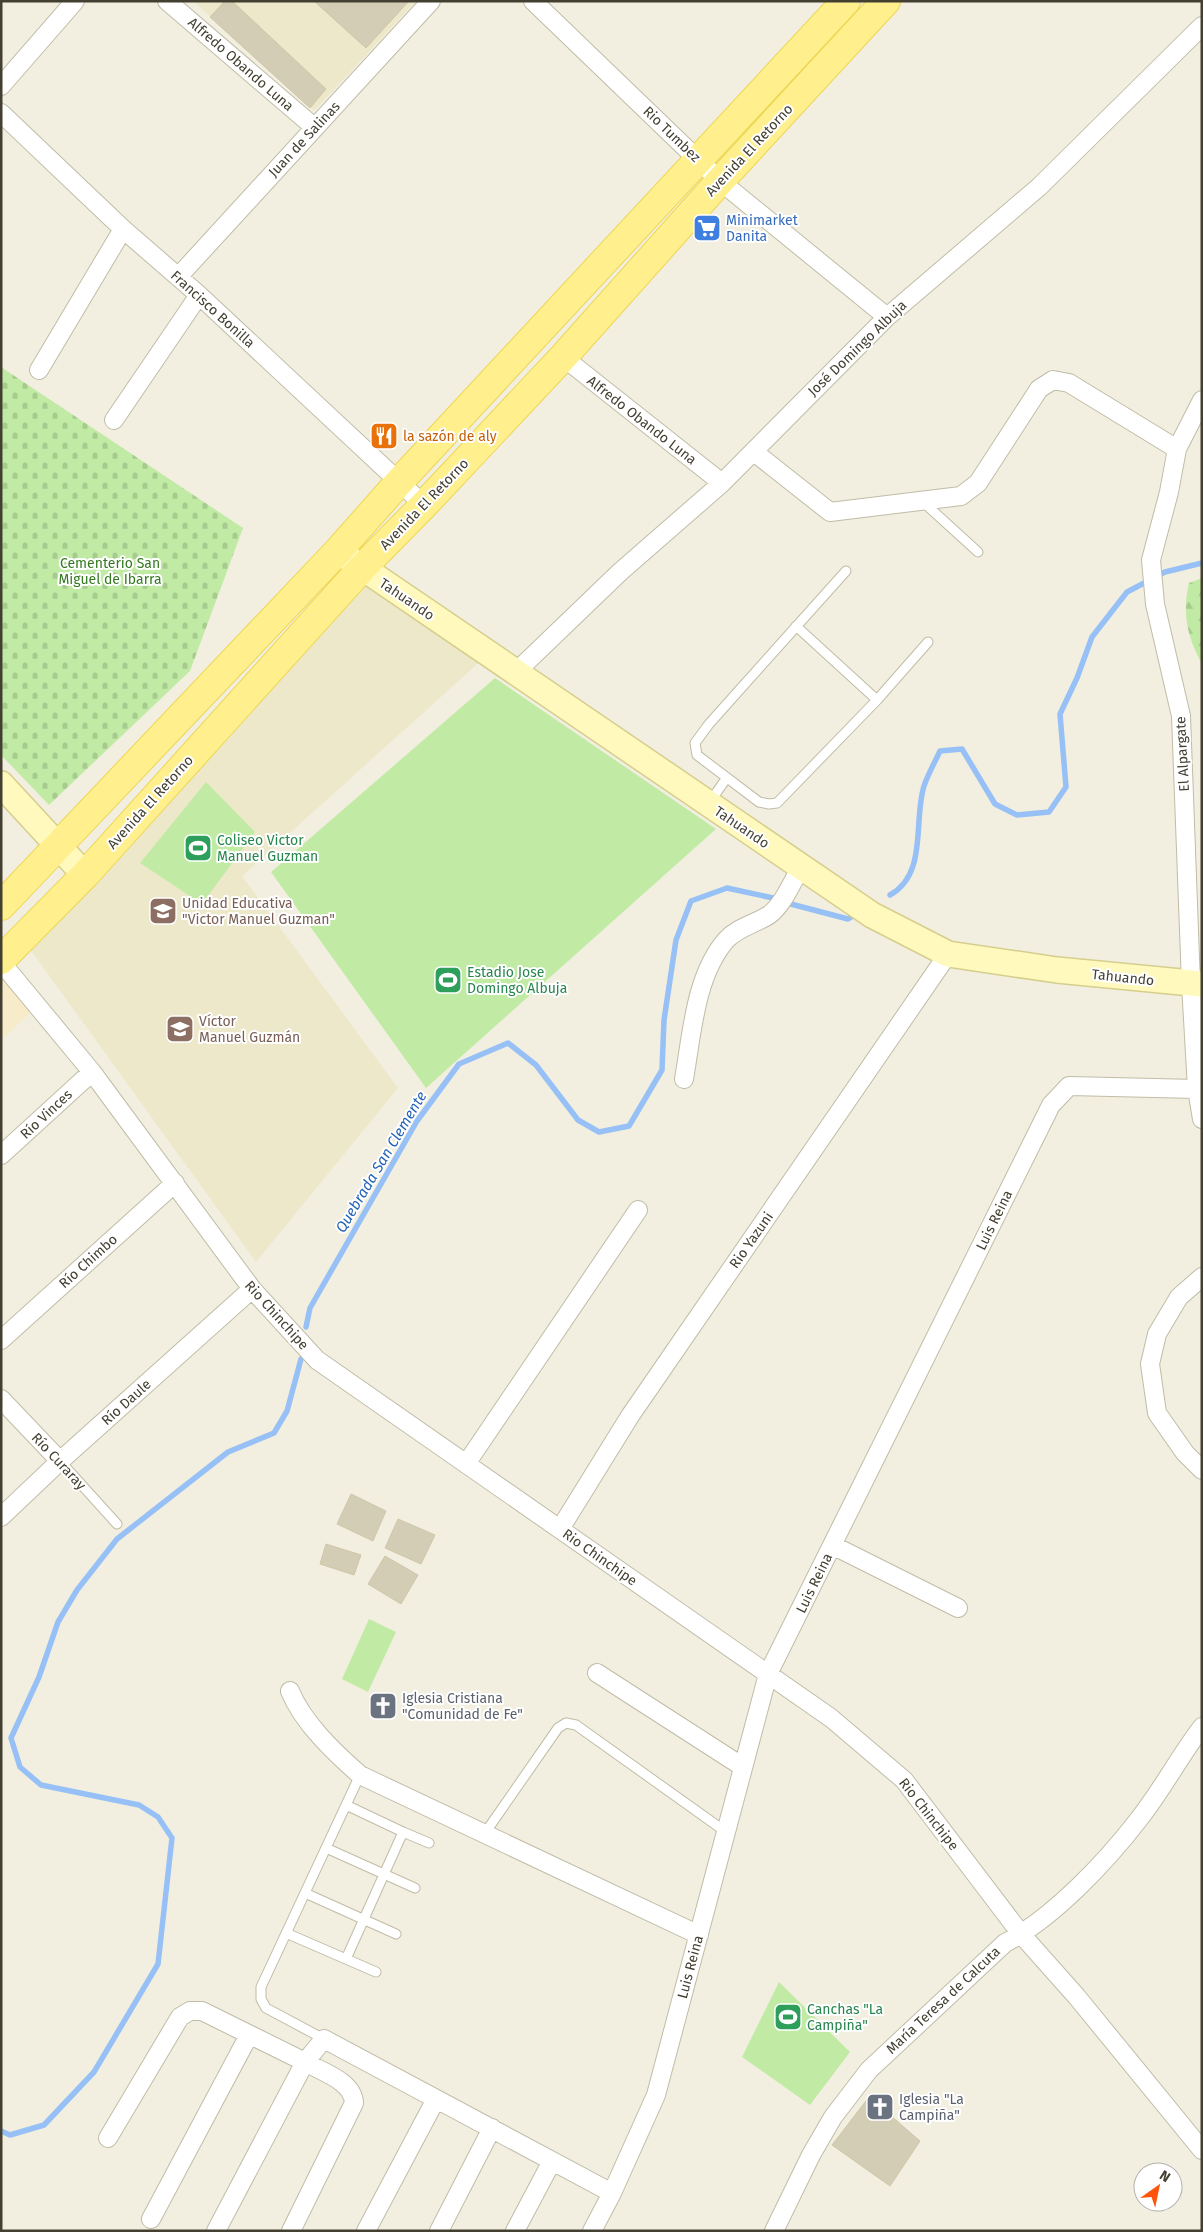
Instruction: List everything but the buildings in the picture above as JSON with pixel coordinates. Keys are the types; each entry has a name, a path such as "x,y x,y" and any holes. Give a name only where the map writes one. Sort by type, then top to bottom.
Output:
{"main road":[{"path":"1,906 338,551 400,481 846,1"},
{"name":"Avenida El Retorno","path":"1,961 85,875 362,568 424,505 562,357 720,181 886,1"}],"street":[{"path":"1,86 75,1"},
{"name":"Alfredo Obando Luna","path":"167,1 314,127"},
{"name":"Juan de Salinas","path":"178,277 431,1"},
{"name":"Rio Tumbez","path":"533,1 720,181 887,317"},
{"name":"José Domingo Albuja","path":"516,672 620,572 722,483 821,381 887,317 1039,187 1202,26"},
{"name":"Francisco Bonilla","path":"1,113 424,505"},
{"path":"39,370 124,229"},
{"path":"114,420 199,295"},
{"name":"Alfredo Obando Luna","path":"562,357 722,483"},
{"path":"754,452 830,512 961,496 970,491 1039,389 1053,380 1069,383 1177,449"},
{"name":"El Alpargate","path":"1202,400 1177,449 1169,492 1151,560 1156,604 1181,716 1197,984 1197,1089 1202,1119"},
{"name":"Tahuando","path":"338,551 872,915 948,954 1058,970 1197,984"},
{"path":"1,784 58,848 85,875"},
{"path":"684,1079 698,1003 716,954 727,939 741,928 776,908 801,867"},
{"name":"Rio Yazuni","path":"560,1529 630,1416 948,954"},
{"name":"Rio Chinchipe","path":"1,961 92,1072 252,1289 317,1360 830,1718 904,1780 1021,1934 1077,1997 1202,2150"},
{"name":"Río Vinces","path":"1,1155 92,1072"},
{"name":"Luis Reina","path":"592,2231 612,2193 656,2095 768,1674 1050,1106 1058,1095 1069,1086 1197,1089"},
{"name":"Río Chimbo","path":"1,1340 175,1183"},
{"path":"466,1464 638,1210"},
{"path":"1202,1277 1179,1297 1170,1312 1157,1334 1150,1364 1157,1413 1185,1453 1202,1470"},
{"name":"Río Daule","path":"1,1517 60,1461 252,1289"},
{"name":"Río Curaray","path":"1,1399 60,1461"},
{"path":"832,1545 958,1608"},
{"path":"597,1673 743,1768"},
{"path":"290,1691 303,1714 342,1759 360,1775 699,1935"},
{"name":"María Teresa de Calcuta","path":"774,2231 811,2155 833,2117 869,2070 1005,1943 1021,1934 1082,1884 1139,1819 1202,1727"},
{"path":"108,2138 180,2017 190,2011 202,2011 305,2062 348,2086 354,2094 354,2103 291,2231"},
{"path":"151,2219 249,2035"},
{"path":"216,2231 305,2062 324,2038 612,2193"},
{"path":"366,2231 436,2099"},
{"path":"439,2231 492,2128"},
{"path":"515,2231 552,2161"}],"lane":[{"path":"922,501 978,552"},
{"path":"846,571 695,743 697,755 726,779 759,802 777,803 877,700 928,642"},
{"path":"796,626 877,700"},
{"path":"709,804 726,779"},
{"name":"Río Curaray","path":"60,1461 117,1524"},
{"path":"485,1833 558,1728 566,1724 576,1725 726,1832"},
{"path":"324,2038 266,2008 261,1999 261,1987 360,1775"},
{"path":"346,1805 429,1843"},
{"path":"346,1959 403,1832"},
{"path":"326,1848 415,1888"},
{"path":"304,1893 396,1934"},
{"path":"286,1933 376,1972"}],"shaded area":[{"path":"193,1 416,1 314,111"},
{"name":"Unidad Educativa \"Victor Manuel Guzman\"","path":"369,576 483,659 242,876 398,1088 256,1262 27,945"},
{"path":"1,978 32,1011 1,1040"}],"green space":[{"name":"Cementerio San Miguel de Ibarra","path":"1,367 243,528 190,671 49,805 1,755"},
{"path":"1202,578 1202,664 1189,634 1186,605 1189,583"},
{"name":"Estadio Jose Domingo Albuja","path":"495,678 716,829 426,1088 271,872"},
{"name":"Coliseo Victor Manuel Guzman","path":"206,782 255,832 202,904 140,863"},
{"path":"369,1619 396,1632 368,1692 342,1679"},
{"name":"Canchas \"La Campiña\"","path":"779,1982 850,2052 810,2105 742,2057"}],"waterway":[{"name":"Quebrada San Clemente","path":"890,895 902,886 910,874 915,861 924,786 940,751 962,749 995,804 1017,815 1049,812 1066,787 1060,714 1077,678 1092,637 1127,592 1165,572 1202,563"},
{"name":"Quebrada San Clemente","path":"306,1327 310,1308 417,1121 459,1064 508,1043 536,1065 578,1120 599,1132 629,1126 662,1070 664,1020 676,940 691,901 727,888 773,898"},
{"name":"Quebrada San Clemente","path":"787,903 848,919 853,916"},
{"name":"Quebrada San Clemente","path":"1,2131 10,2135 44,2125 94,2072 158,1964 172,1838 158,1817 139,1805 41,1785 20,1767 11,1738 39,1677 58,1622 77,1590 117,1539 228,1452 274,1433 287,1411 301,1359"}],"place":[{"name":"Minimarket Danita","path":"707,228"},
{"name":"la sazón de aly","path":"384,436"},
{"name":"Coliseo Victor Manuel Guzman","path":"198,848"},
{"name":"Unidad Educativa \"Victor Manuel Guzman\"","path":"163,911"},
{"name":"Estadio Jose Domingo Albuja","path":"448,980"},
{"name":"Víctor Manuel Guzmán","path":"180,1029"},
{"name":"Iglesia Cristiana \"Comunidad de Fe\"","path":"383,1706"},
{"name":"Canchas \"La Campiña\"","path":"788,2017"},
{"name":"Iglesia \"La Campiña\"","path":"880,2107"}]}
